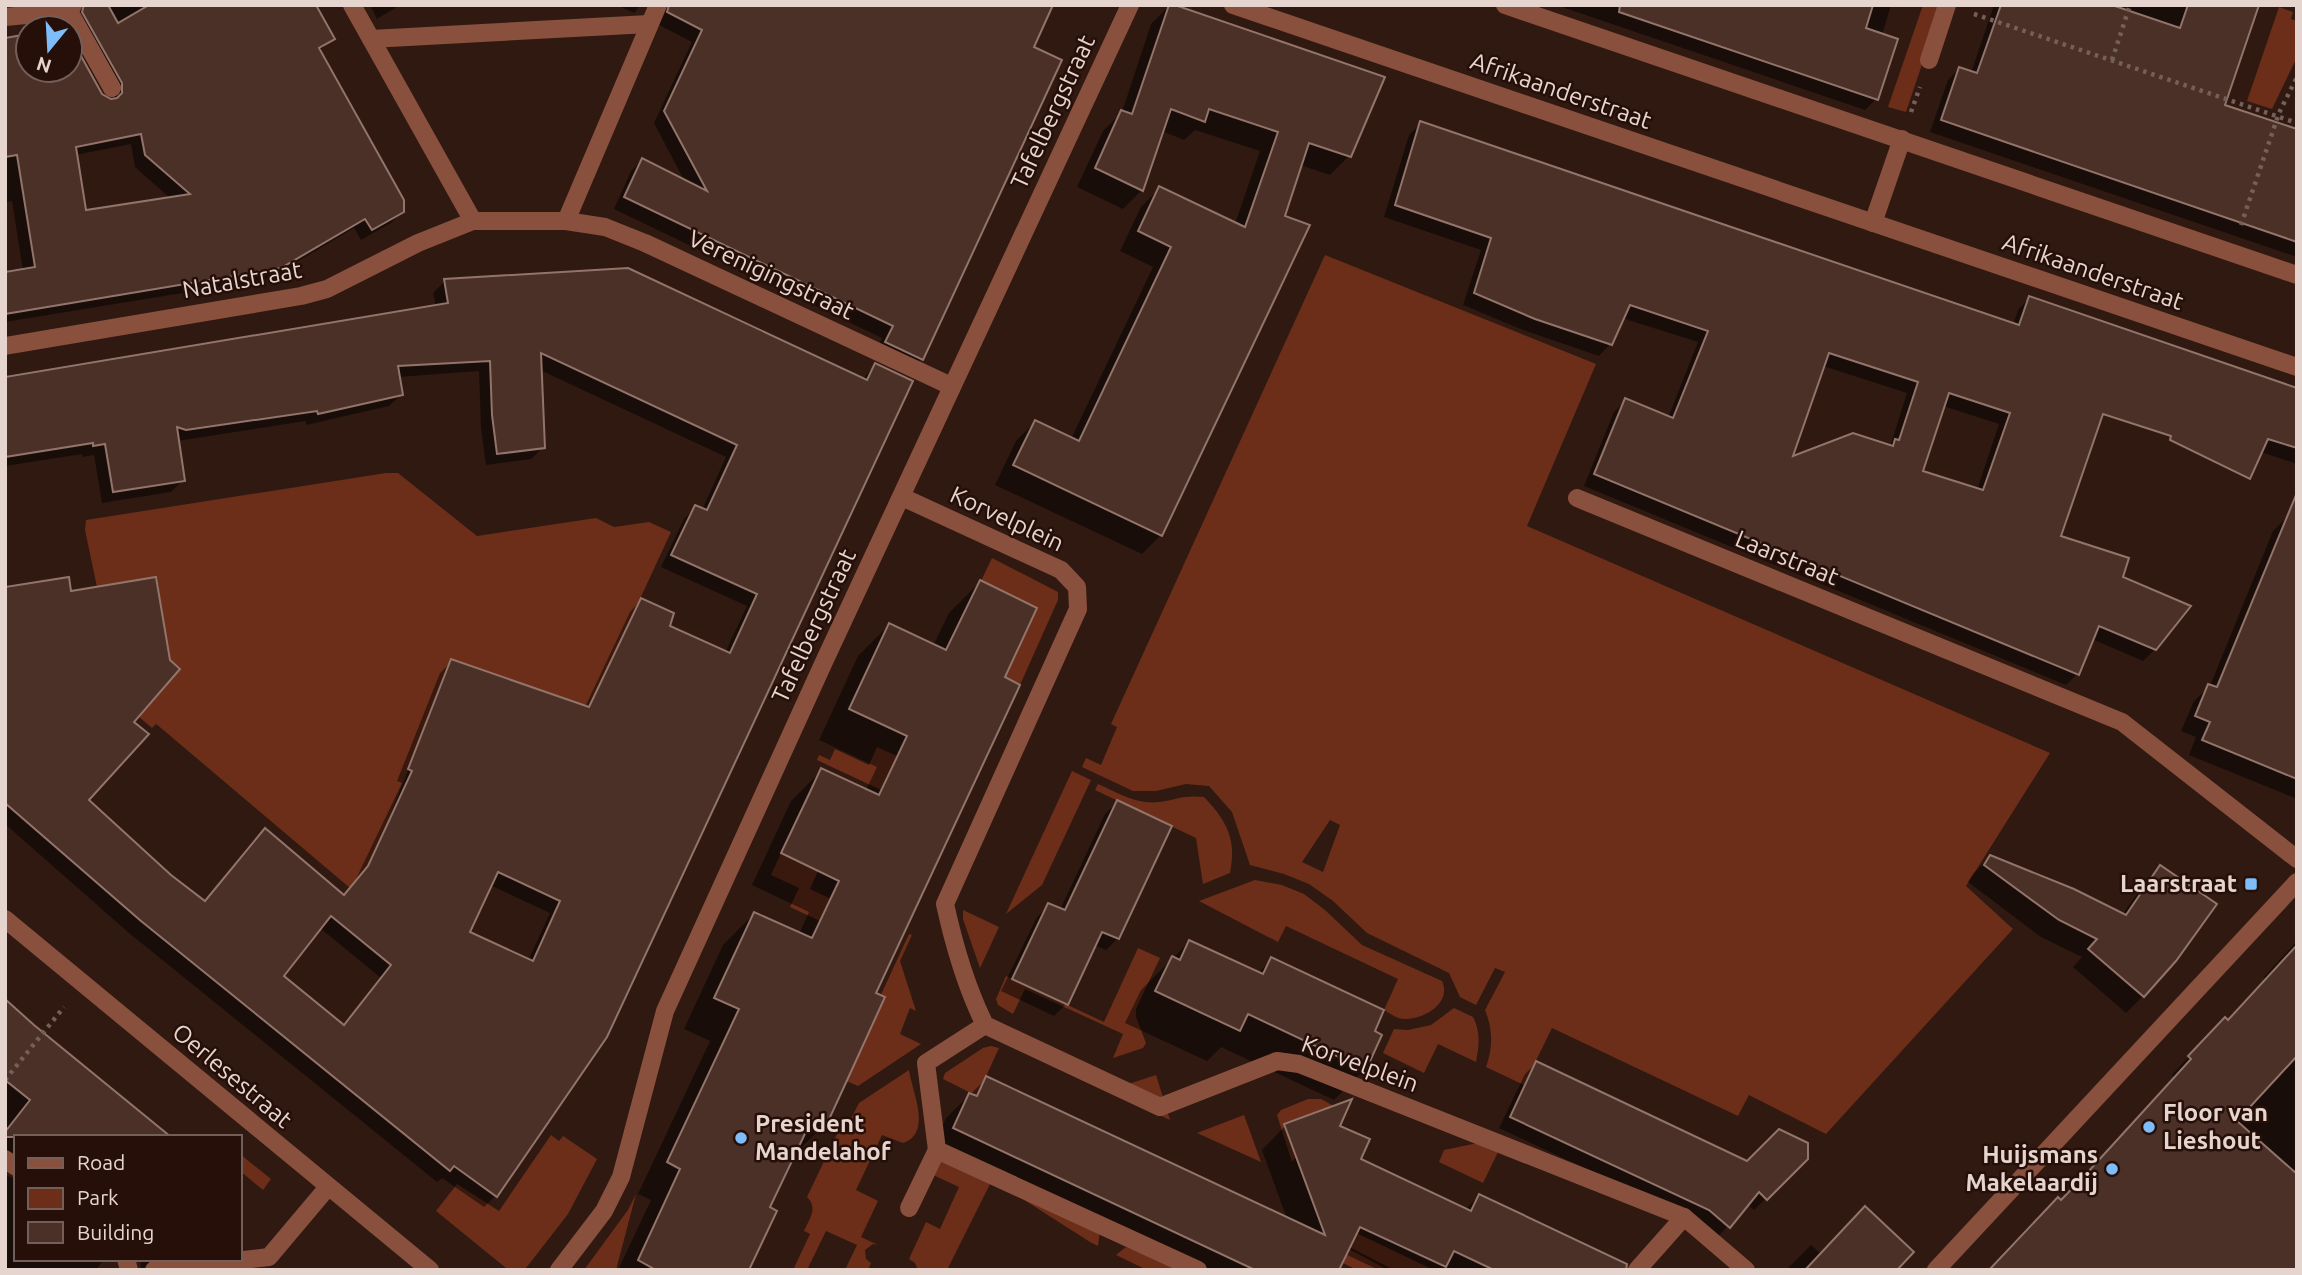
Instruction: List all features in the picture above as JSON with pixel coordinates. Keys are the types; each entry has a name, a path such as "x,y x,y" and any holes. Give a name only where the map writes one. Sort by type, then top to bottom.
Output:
{"street":[{"path":"352,5 474,221"},
{"path":"566,221 658,5"},
{"name":"Tafelbergstraat","path":"559,1270 604,1211 621,1177 665,1011 951,386 1130,5"},
{"name":"Afrikaanderstraat","path":"1233,5 2297,367"},
{"path":"1505,5 2297,275"},
{"path":"1929,60 1947,5"},
{"path":"5,17 71,8 112,88"},
{"path":"370,38 649,24"},
{"path":"1873,223 1902,139"},
{"name":"Verenigingstraat","path":"474,221 566,221 605,227 645,243 951,386"},
{"name":"Natalstraat","path":"5,346 301,296 327,289 418,243 474,221"},
{"name":"Korvelplein","path":"902,497 1061,570 1077,587 1078,609 945,904 953,939 975,1006 985,1025 1160,1107 1277,1061 1299,1063 1684,1217 1746,1270"},
{"name":"Laarstraat","path":"1577,498 2122,722 2297,859"},
{"path":"1936,1270 2297,883"},
{"name":"Oerlesestraat","path":"5,919 430,1270"},
{"path":"909,1209 937,1150 926,1063 985,1025"},
{"path":"937,1150 1198,1270"},
{"path":"242,1260 269,1257 328,1187"},
{"path":"1637,1270 1684,1217"},
{"path":"154,1270 234,1261"}],"path":[{"path":"1947,5 2297,123"},
{"path":"2112,60 2130,5"},
{"path":"1902,139 1929,60"},
{"path":"2231,252 2278,116 2297,77"},
{"path":"5,1080 83,984"}],"green space":[{"path":"1923,5 1942,5 1906,112 1888,107"},
{"path":"2279,7 2293,12 2291,19 2297,21 2297,57 2272,109 2247,101"},
{"path":"1325,255 1596,364 1527,526 2050,753 1966,886 2013,929 1826,1134 1749,1095 1738,1116 1552,1028 1524,1085 1486,1067 1491,1038 1485,1010 1505,972 1495,968 1476,1005 1460,997 1449,973 1367,933 1333,901 1309,884 1250,865 1232,812 1209,786 1186,784 1156,791 1133,791 1082,767 1086,758 1101,765 1117,727 1111,724","holes":["1330,820 1340,825 1323,872 1302,862"]},
{"path":"398,473 477,536 596,518 614,527 649,522 671,532 589,709 433,709 368,866 350,888 161,728 156,724 152,728 139,717 180,669 170,660 157,577 97,587 85,530 86,520"},
{"path":"992,558 1058,592 1058,600 1020,685 1005,677 1037,608 981,581"},
{"path":"877,747 897,756 881,790 817,760 819,755 830,760 835,749 869,765"},
{"path":"1072,771 1091,780 1042,885 1006,914"},
{"path":"1098,784 1143,802 1204,797 1219,814 1228,832 1232,851 1230,873 1203,884 1196,838 1095,790"},
{"path":"781,853 818,871 810,889 831,899 820,921 790,907 799,888 771,875"},
{"path":"1255,880 1282,885 1304,894 1362,945 1442,981 1444,989 1440,1003 1421,1016 1405,1019 1397,1017 1384,1010 1398,979 1286,926 1278,942 1199,901"},
{"path":"963,910 999,927 980,968 963,919"},
{"path":"909,934 912,935 900,961 916,1011 910,1008 900,1034 921,1044 858,1086 842,1079"},
{"path":"1138,948 1160,958 1136,1009 1136,1017 1146,1043 1143,1048 1113,1058 1123,1034 1025,989 1013,1014 998,1005 996,999 1006,976 1104,1022"},
{"path":"1454,1008 1473,1017 1476,1023 1479,1039 1476,1062 1438,1044 1424,1073 1383,1053 1394,1029 1408,1030 1431,1025"},
{"path":"983,1048 999,1048 977,1096 943,1079 945,1073"},
{"path":"909,1070 918,1111 917,1130 912,1138 903,1143 882,1135 856,1190 878,1201 861,1237 878,1245 873,1244 865,1250 866,1259 871,1263 868,1270 845,1270 857,1245 826,1231 807,1270 793,1270 810,1234 804,1231 812,1209 807,1197 839,1130 844,1132 859,1103"},
{"path":"1156,1075 1170,1120 1107,1091"},
{"path":"1308,1099 1321,1099 1332,1105 1326,1119 1292,1162 1277,1115 1281,1110"},
{"path":"1244,1115 1261,1162 1197,1133"},
{"path":"551,1135 559,1141 563,1136 597,1159 568,1214 525,1269 506,1268 436,1211 457,1184 499,1211"},
{"path":"1478,1143 1498,1152 1483,1183 1439,1162 1444,1150"},
{"path":"242,1156 271,1179 263,1190 242,1173"},
{"path":"947,1161 992,1180 947,1270 918,1270 915,1263 909,1259 926,1222 940,1229 959,1187 931,1174 941,1162"},
{"path":"993,1180 1100,1230 1098,1246 1090,1242"},
{"path":"636,1194 616,1270 584,1270 628,1210"},
{"path":"1331,1221 1434,1270 1394,1270 1324,1234"},
{"path":"1126,1247 1185,1270 1147,1270 1116,1255"},
{"path":"1349,1249 1388,1270 1357,1270 1343,1263"}],"building":[{"path":"84,5 108,5 118,23 149,5 316,5 335,39 319,48 404,200 404,212 372,230 365,219 281,268 5,314 5,272 35,267 17,155 5,157 5,38 14,36 14,84 84,84 84,61 102,94 111,99 117,98 122,93 122,83 83,14","holes":["141,134 145,155 190,194 86,210 76,147"]},
{"path":"669,5 1053,5 1034,47 1062,60 923,360 885,342 893,326 624,197 642,158 707,191 664,111 702,30 667,12"},
{"path":"1169,5 1385,77 1351,157 1309,143 1285,216 1310,225 1162,536 1013,465 1035,420 1079,441 1171,247 1138,231 1159,186 1245,227 1278,132 1209,109 1205,122 1171,109 1143,191 1095,168 1121,110 1132,114"},
{"path":"1620,5 1873,5 1866,28 1898,39 1878,100 1619,12"},
{"path":"2001,5 2112,5 2180,28 2188,5 2259,5 2225,105 2297,129 2297,242 1941,120 1959,67 1977,73"},
{"path":"1420,121 2019,325 2029,296 2297,388 2297,448 2268,439 2250,479 2170,440 2171,436 2103,414 2061,536 2129,558 2123,577 2191,606 2156,650 2099,626 2079,675 1594,474 1625,398 1673,418 1708,331 1630,305 1612,345 1535,319 1474,293 1491,238 1395,205","holes":["1829,353 1918,382 1899,440 1895,439 1893,446 1853,433 1793,456","1949,393 2010,413 1983,490 1923,471"]},
{"path":"628,268 867,380 875,363 913,381 607,1037 497,1197 454,1166 450,1171 141,921 5,803 5,587 69,577 71,591 156,577 170,660 180,669 134,722 149,734 89,800 171,875 205,901 265,828 344,895 368,866 412,771 408,769 451,659 589,707 641,598 674,613 670,626 730,653 757,594 671,555 695,505 707,510 737,445 541,353 545,448 497,454 490,361 398,366 403,395 318,414 317,411 186,430 177,427 185,481 113,492 105,444 93,446 93,443 5,457 5,377 448,303 444,279","holes":["498,872 560,901 533,961 470,932","331,916 391,965 344,1025 284,976"]},
{"path":"2296,495 2297,779 2202,740 2210,722 2195,716 2208,684 2217,687"},
{"path":"980,580 1037,608 1005,677 1020,685 876,993 885,997 826,1126 812,1119 770,1207 777,1211 749,1270 656,1270 638,1260 680,1169 667,1162 739,1009 714,998 754,912 812,938 839,881 781,853 821,768 879,795 907,736 849,709 889,623 946,650"},
{"path":"1117,800 1172,826 1119,939 1102,932 1068,1005 1012,979 1048,903 1065,910"},
{"path":"1990,855 2074,889 2126,915 2160,865 2217,904 2176,961 2144,997 2088,949 2097,939 2059,920 1984,865"},
{"path":"1189,940 1263,974 1271,957 1384,1010 1375,1031 1382,1035 1366,1070 1248,1014 1240,1031 1155,991 1172,956 1180,960"},
{"path":"2297,945 2297,1056 2237,1121 2297,1174 2297,1270 1989,1270 2058,1197 2061,1200 2087,1173 2191,1059 2188,1056 2225,1017 2228,1020"},
{"path":"5,999 169,1135 5,1137 5,1132 30,1100 5,1080"},
{"path":"1536,1061 1747,1161 1779,1129 1808,1143 1808,1159 1767,1200 1759,1192 1730,1228 1709,1210 1510,1117"},
{"path":"986,1076 1325,1235 1284,1124 1352,1099 1340,1126 1370,1139 1361,1159 1471,1211 1479,1194 1627,1264 1626,1270 1494,1270 1454,1251 1446,1267 1360,1227 1339,1270 1255,1270 953,1128 969,1093 977,1096"},
{"path":"1865,1206 1914,1252 1897,1270 1805,1270"}],"place":[{"name":"Laarstraat","path":"2251,884"},
{"name":"Floor van Lieshout","path":"2149,1127"},
{"name":"President Mandelahof","path":"741,1138"},
{"name":"Huijsmans Makelaardij","path":"2112,1169"}]}
